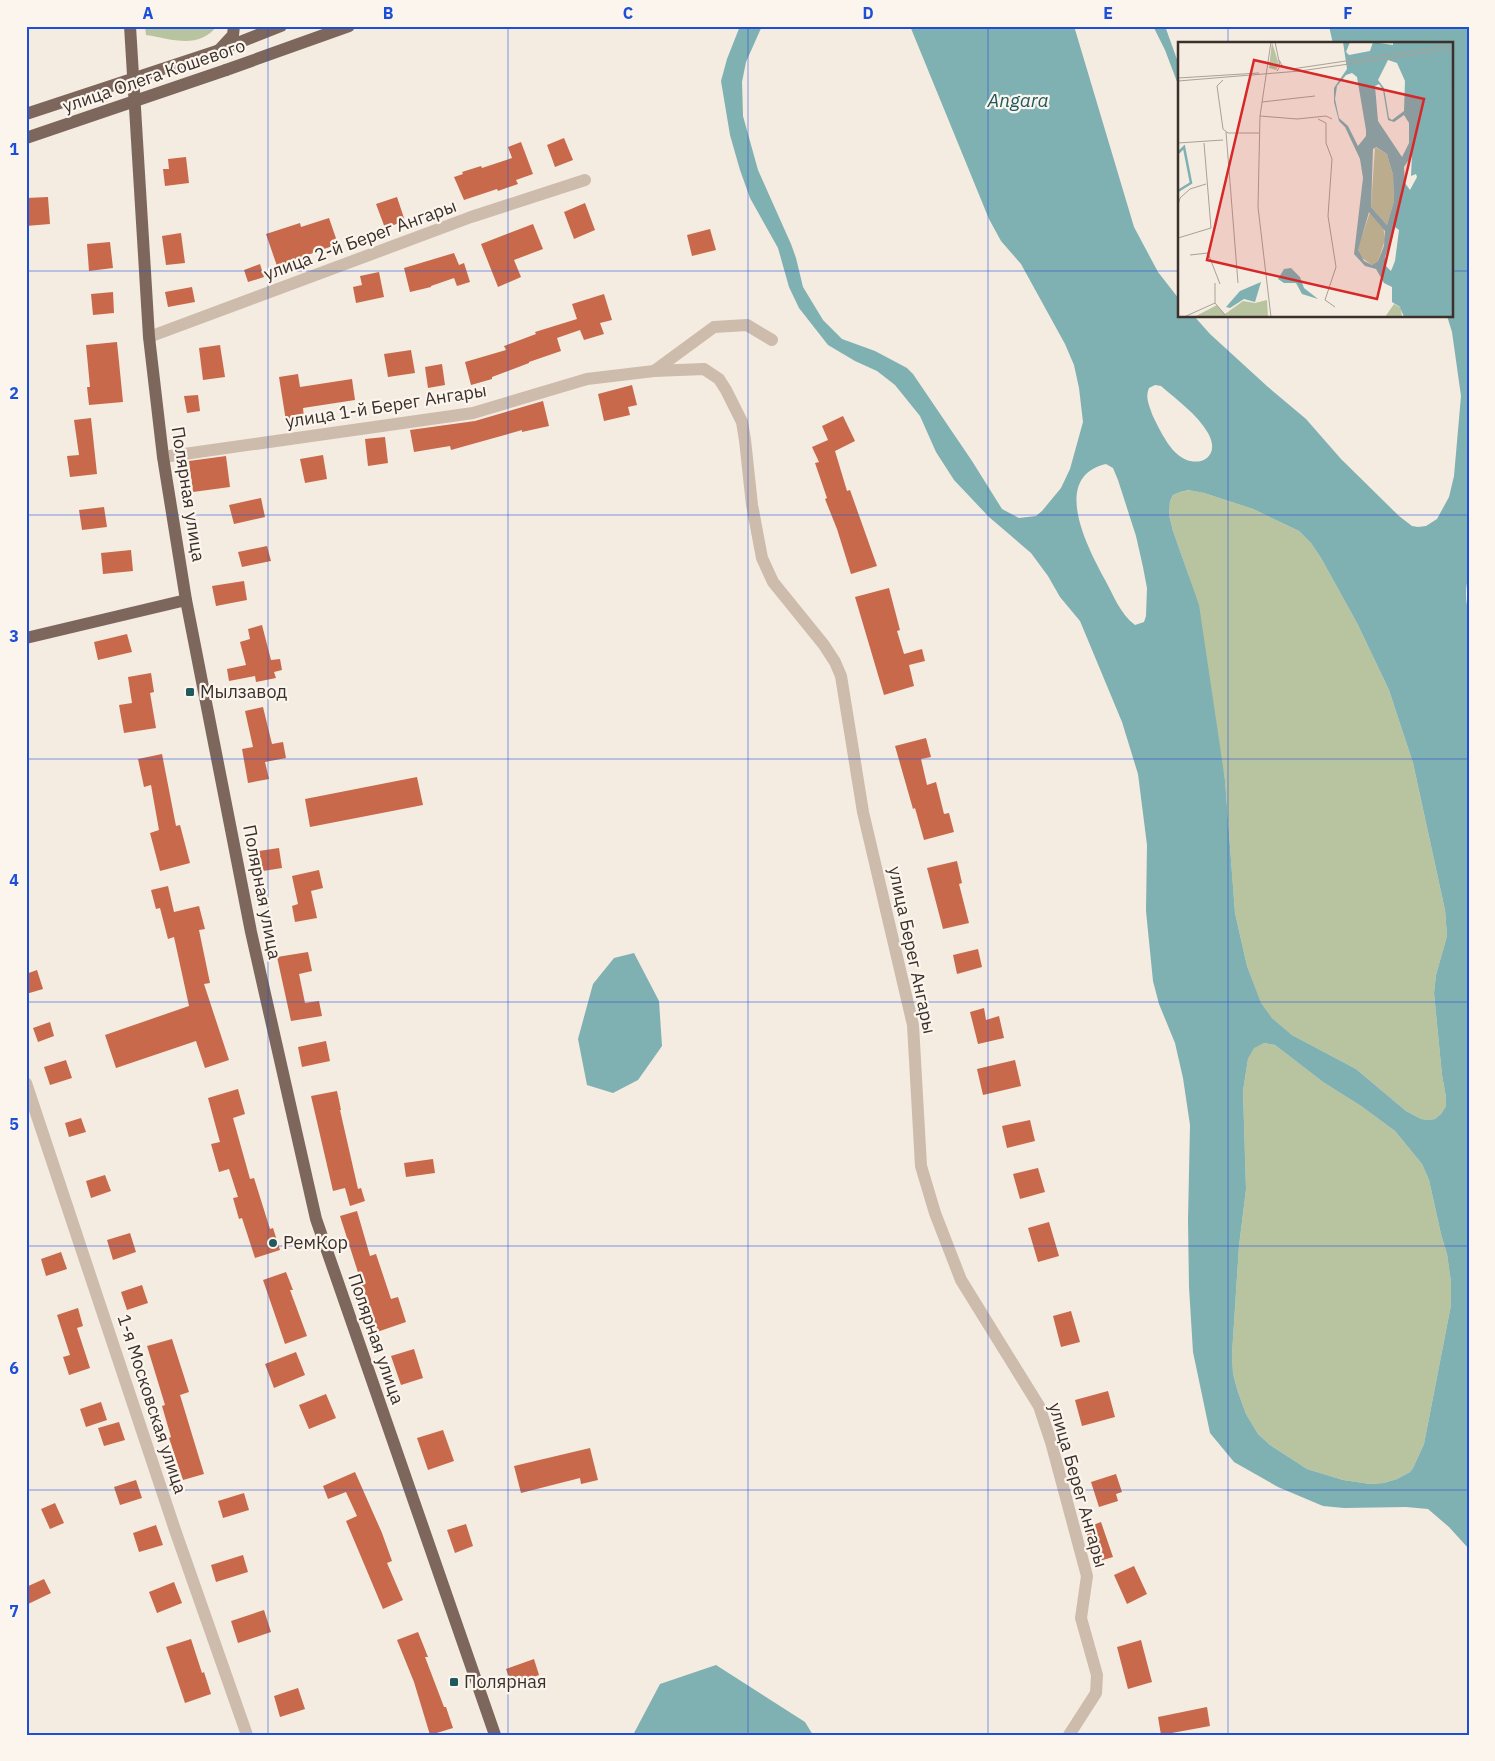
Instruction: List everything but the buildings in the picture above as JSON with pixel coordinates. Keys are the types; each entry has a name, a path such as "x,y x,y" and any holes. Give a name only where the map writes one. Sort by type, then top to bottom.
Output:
{"main road":[{"name":"Полярная улица","path":"130,26 149,338 164,457 186,600 251,932 316,1220 495,1735"},
{"path":"217,51 233,35 234,26"},
{"name":"улица Олега Кошевого","path":"26,114 217,51 281,26"},
{"name":"улица Олега Кошевого","path":"26,138 349,26"},
{"path":"26,638 186,600"}],"street":[{"name":"улица 2-й Берег Ангары","path":"149,338 471,217 585,180"},
{"name":"улица 1-й Берег Ангары","path":"164,457 473,414 588,380 654,371 714,328 747,325 772,340"},
{"name":"улица Берег Ангары","path":"654,371 704,369 719,379 726,390 742,422 752,505 762,558 773,582 824,645 841,676 863,812 913,1024 921,1166 935,1213 961,1280 1039,1406 1052,1442 1087,1576 1081,1618 1097,1675 1097,1684 1096,1692 1068,1735"},
{"name":"1-я Московская улица","path":"26,1083 175,1530 247,1735"}],"green space":[{"path":"145,26 217,26 202,38 184,41 146,35"},
{"path":"1190,490 1253,509 1299,531 1311,543 1357,623 1389,690 1413,763 1445,910 1447,936 1436,975 1434,993 1446,1106 1435,1119 1421,1119 1406,1111 1356,1069 1292,1035 1272,1018 1261,1004 1247,966 1235,913 1225,780 1188,574 1169,515 1170,501 1173,495"},
{"path":"1264,1043 1275,1045 1323,1082 1361,1106 1395,1131 1422,1164 1429,1180 1447,1254 1451,1282 1451,1305 1424,1444 1410,1472 1384,1483 1370,1484 1343,1480 1307,1469 1270,1445 1258,1434 1246,1414 1233,1374 1232,1354 1239,1246 1246,1189 1243,1091 1248,1059 1254,1047"}],"water":[{"name":"Angara","path":"740,26 762,26 746,62 742,82 743,116 758,170 791,244 803,287 823,320 842,339 875,351 907,368 913,374 1002,509 1019,518 1036,516 1061,488 1070,469 1083,422 1074,365 1065,344 1021,264 1001,241 989,219 910,26 1074,26 1134,227 1158,272 1178,298 1178,318 1196,318 1210,334 1306,419 1341,459 1399,516 1412,526 1418,527 1426,526 1437,519 1449,497 1454,476 1461,396 1452,332 1448,318 1452,318 1452,42 1333,42 1329,26 1469,26 1469,574 1466,594 1469,614 1469,1549 1449,1527 1428,1509 1323,1506 1278,1487 1234,1462 1210,1433 1193,1352 1189,1287 1188,1220 1190,1125 1183,1078 1175,1043 1159,1004 1153,981 1146,911 1147,845 1138,774 1122,722 1080,621 1060,597 1048,576 1031,553 989,517 954,480 936,452 920,416 895,385 877,371 828,345 799,308 789,287 778,248 750,198 740,170 730,135 721,81 727,59","holes":["1155,385 1161,386 1186,408 1198,419 1208,433 1212,442 1212,450 1204,460 1191,461 1183,458 1176,453 1163,435 1152,414 1147,398 1149,388","1106,464 1113,468 1118,480 1136,536 1147,588 1146,616 1144,622 1135,625 1117,603 1097,565 1078,515 1077,498 1080,483 1089,471","1189,490 1253,509 1299,531 1311,543 1321,558 1357,623 1389,690 1413,763 1445,910 1447,936 1436,975 1434,993 1446,1106 1435,1119 1421,1119 1406,1111 1356,1069 1292,1035 1272,1018 1261,1003 1247,966 1235,913 1225,780 1199,605 1169,515 1170,501 1173,495","1264,1043 1275,1045 1323,1082 1361,1106 1395,1131 1422,1164 1429,1180 1447,1254 1451,1282 1451,1305 1424,1444 1410,1472 1384,1483 1370,1484 1343,1480 1307,1469 1270,1445 1258,1434 1246,1414 1233,1374 1232,1354 1239,1246 1246,1189 1243,1091 1248,1059 1254,1048"]},
{"path":"1153,26 1165,26 1178,62 1178,84 1165,50"},
{"path":"634,953 659,1001 662,1046 638,1080 613,1093 587,1085 578,1039 593,984 614,958"},
{"path":"716,1665 805,1722 813,1735 633,1735 660,1684"}],"place":[{"name":"Мылзавод","path":"190,692"},
{"name":"РемКор","path":"273,1243"},
{"name":"Полярная","path":"454,1682"}]}
